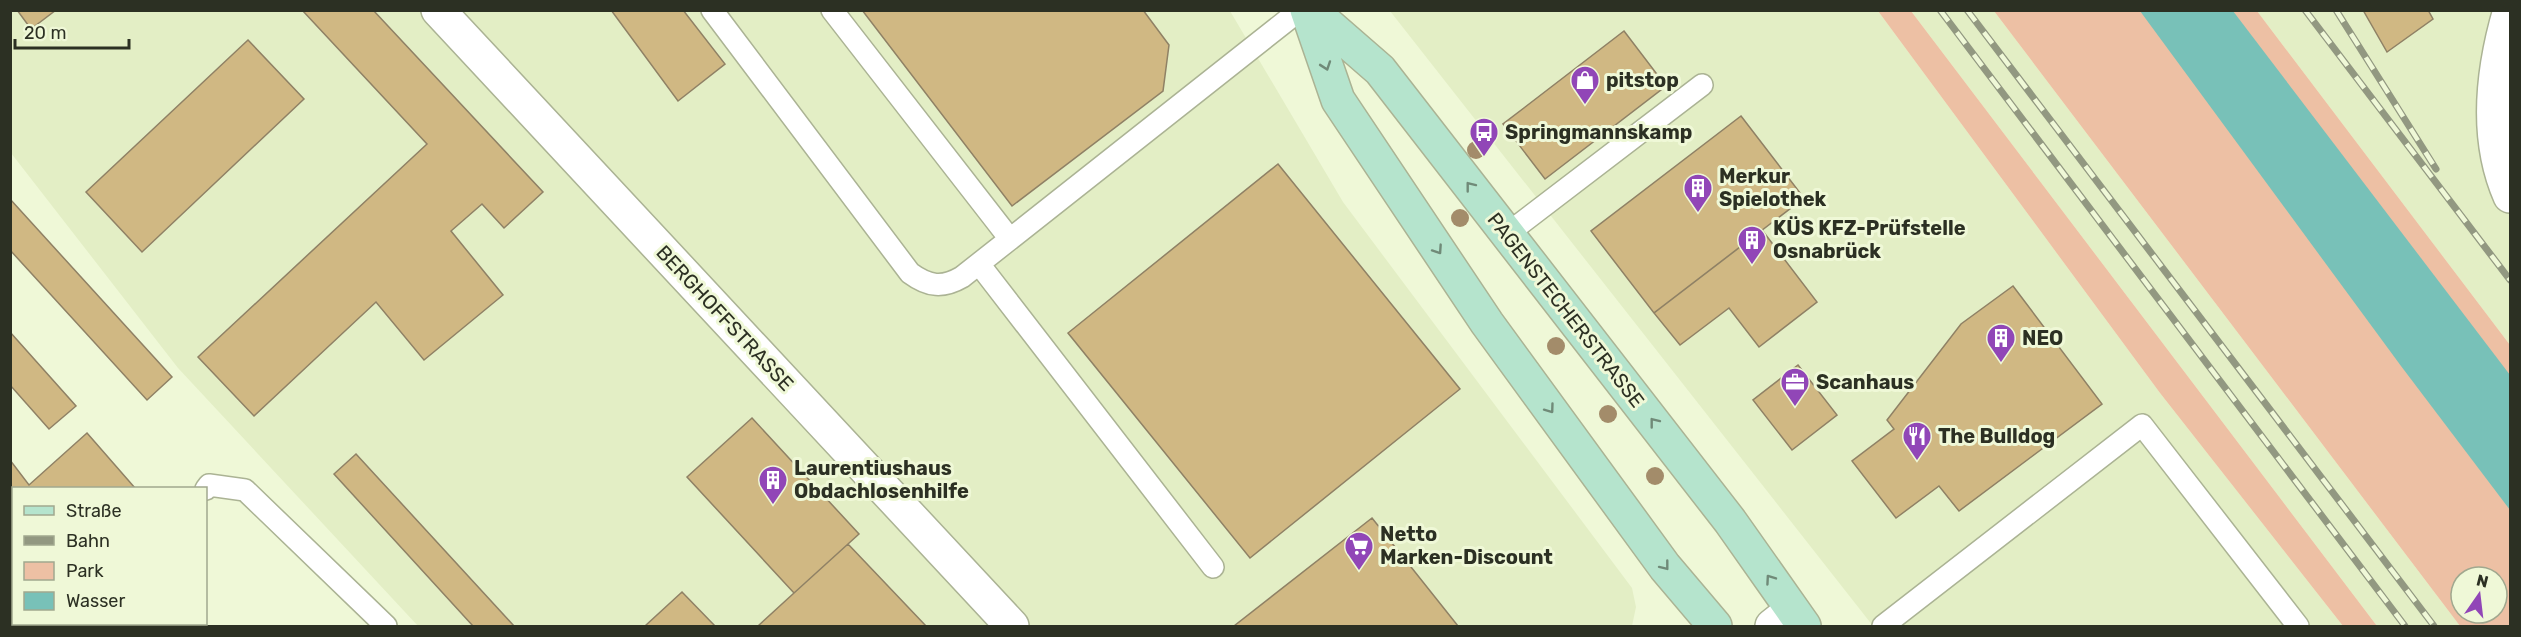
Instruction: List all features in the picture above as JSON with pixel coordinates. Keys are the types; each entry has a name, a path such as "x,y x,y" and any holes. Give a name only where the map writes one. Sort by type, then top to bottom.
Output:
{"main road":[{"name":"PAGENSTECHERSTRASSE","path":"1309,10 1380,70 1730,521 1789,621"},
{"name":"PAGENSTECHERSTRASSE","path":"1309,10 1338,100 1487,323 1665,567 1716,627"}],"street":[{"name":"BERGHOFFSTRASSE","path":"438,10 1012,627"},
{"path":"2510,10 2493,93 2495,142 2511,196"}],"lane":[{"path":"712,10 910,273 929,284 949,284 979,264 1300,10"},
{"path":"832,10 1010,239"},
{"path":"1507,234 1702,85"},
{"path":"979,264 1213,567"},
{"path":"1883,627 2142,425 2298,627"},
{"path":"207,488 209,485 245,490 386,627"}],"shaded area":[{"path":"11,11 1230,11 1343,202 1632,588 1636,607 1632,626 418,626 178,368 11,153"},
{"path":"1390,11 1878,11 2160,393 2343,626 1873,626"},
{"path":"1911,11 1994,11 2449,611 2449,625 2460,626 2377,626"},
{"path":"2257,11 2510,11 2510,345"}],"green space":[{"path":"1878,11 1911,11 2377,626 2343,626 2160,393"},
{"path":"1994,11 2257,11 2510,345 2510,626 2459,625 2509,625 2509,565 2449,565 2449,611"}],"water":[{"path":"2140,11 2233,11 2510,375 2510,510 2401,366"}],"building":[{"path":"17,10 56,10 31,29"},
{"path":"302,10 373,10 543,192 504,228 482,204 451,231 503,295 424,360 376,302 254,416 198,357 427,144"},
{"path":"611,10 683,10 725,64 678,101"},
{"path":"862,10 1143,10 1169,45 1163,91 1012,206"},
{"path":"2363,10 2428,10 2433,19 2387,52"},
{"name":"pitstop","path":"1624,31 1666,86 1545,179 1503,124"},
{"path":"248,40 304,99 142,252 86,192"},
{"name":"Merkur Spielothek","path":"1741,116 1804,198 1654,313 1591,231"},
{"path":"1278,164 1460,389 1250,558 1068,333"},
{"path":"10,199 172,377 147,400 10,250"},
{"name":"KÜS KFZ-Prüfstelle Osnabrück","path":"1762,230 1817,302 1759,347 1729,308 1680,345 1654,313"},
{"name":"NEO","path":"2013,286 2102,404 1959,511 1939,486 1896,518 1852,461 1894,429 1887,420 1961,324"},
{"path":"10,332 76,406 49,429 10,385"},
{"name":"Scanhaus","path":"1798,365 1837,415 1792,450 1753,400"},
{"name":"Laurentiushaus Obdachlosenhilfe","path":"752,418 859,534 794,593 687,477"},
{"path":"87,433 134,487 12,487 12,625 38,625 12,626 10,460 29,485"},
{"path":"356,454 514,626 473,626 334,474"},
{"name":"Netto Marken-Discount","path":"1372,518 1458,626 1234,626"},
{"path":"848,544 926,626 758,626 794,593"},
{"path":"682,592 715,626 645,626"}],"railway":[{"path":"1940,10 2405,626"},
{"path":"1967,10 2434,626"},
{"path":"2305,10 2510,280"},
{"path":"2336,10 2436,169"}],"place":[{"name":"pitstop","path":"1585,106"},
{"name":"Springmannskamp","path":"1484,158"},
{"name":"Merkur Spielothek","path":"1698,214"},
{"name":"KÜS KFZ-Prüfstelle Osnabrück","path":"1752,266"},
{"name":"NEO","path":"2001,364"},
{"name":"Scanhaus","path":"1795,408"},
{"name":"The Bulldog","path":"1917,462"},
{"name":"Laurentiushaus Obdachlosenhilfe","path":"773,506"},
{"name":"Netto Marken-Discount","path":"1359,572"}]}
